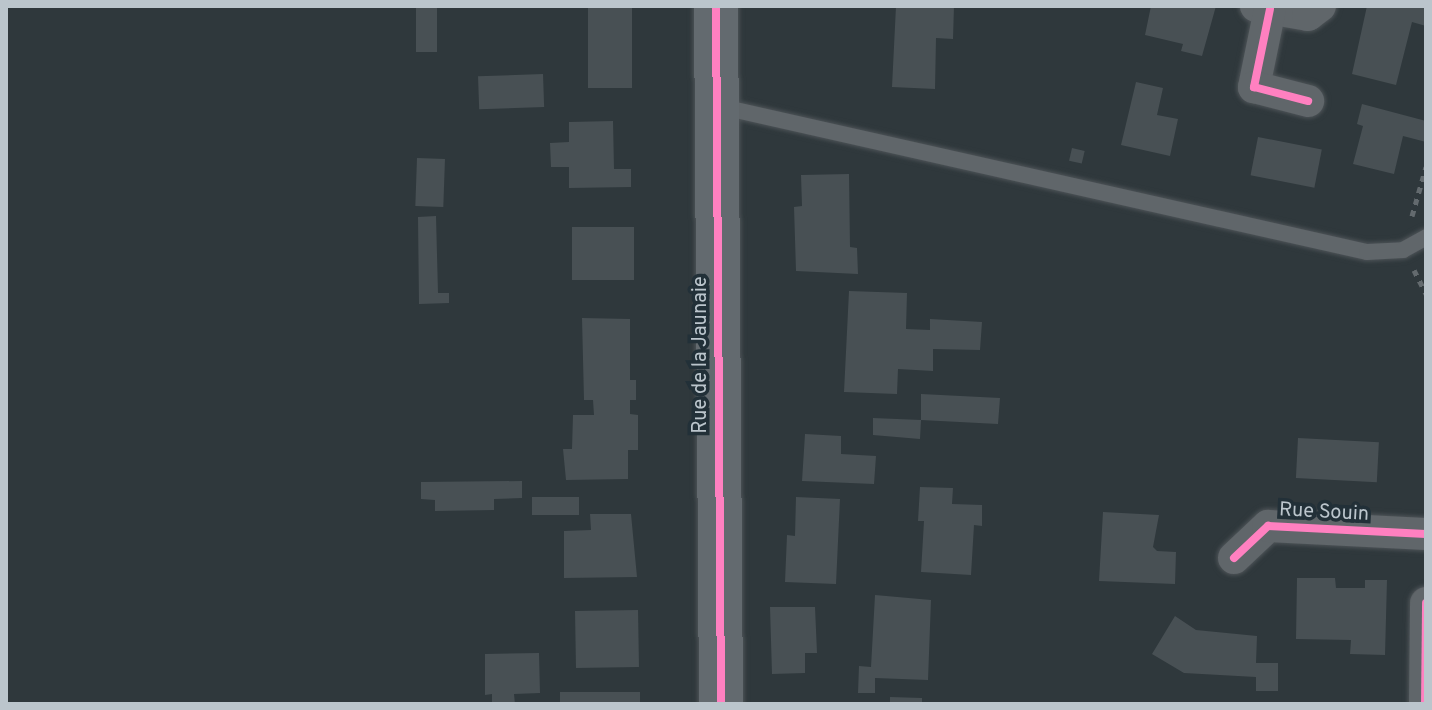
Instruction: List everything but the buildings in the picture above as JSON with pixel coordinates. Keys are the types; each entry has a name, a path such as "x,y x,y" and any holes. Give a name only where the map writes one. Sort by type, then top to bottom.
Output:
{"main road":[{"name":"Rue de la Jaunaie","path":"716,6 721,704"}],"street":[{"path":"1308,101 1254,87 1263,8 1308,15 1320,6"},
{"name":"Rue Souin","path":"1234,558 1268,526 1426,534"},
{"path":"1425,704 1426,603"}],"lane":[{"path":"716,105 1367,252 1403,250 1426,237"}],"path":[{"path":"1403,250 1426,167"}],"cycle path":[{"path":"716,6 721,704"},
{"path":"1270,9 1254,87 1308,101"},
{"path":"1234,558 1268,526 1426,534"},
{"path":"1425,704 1426,603"}]}
